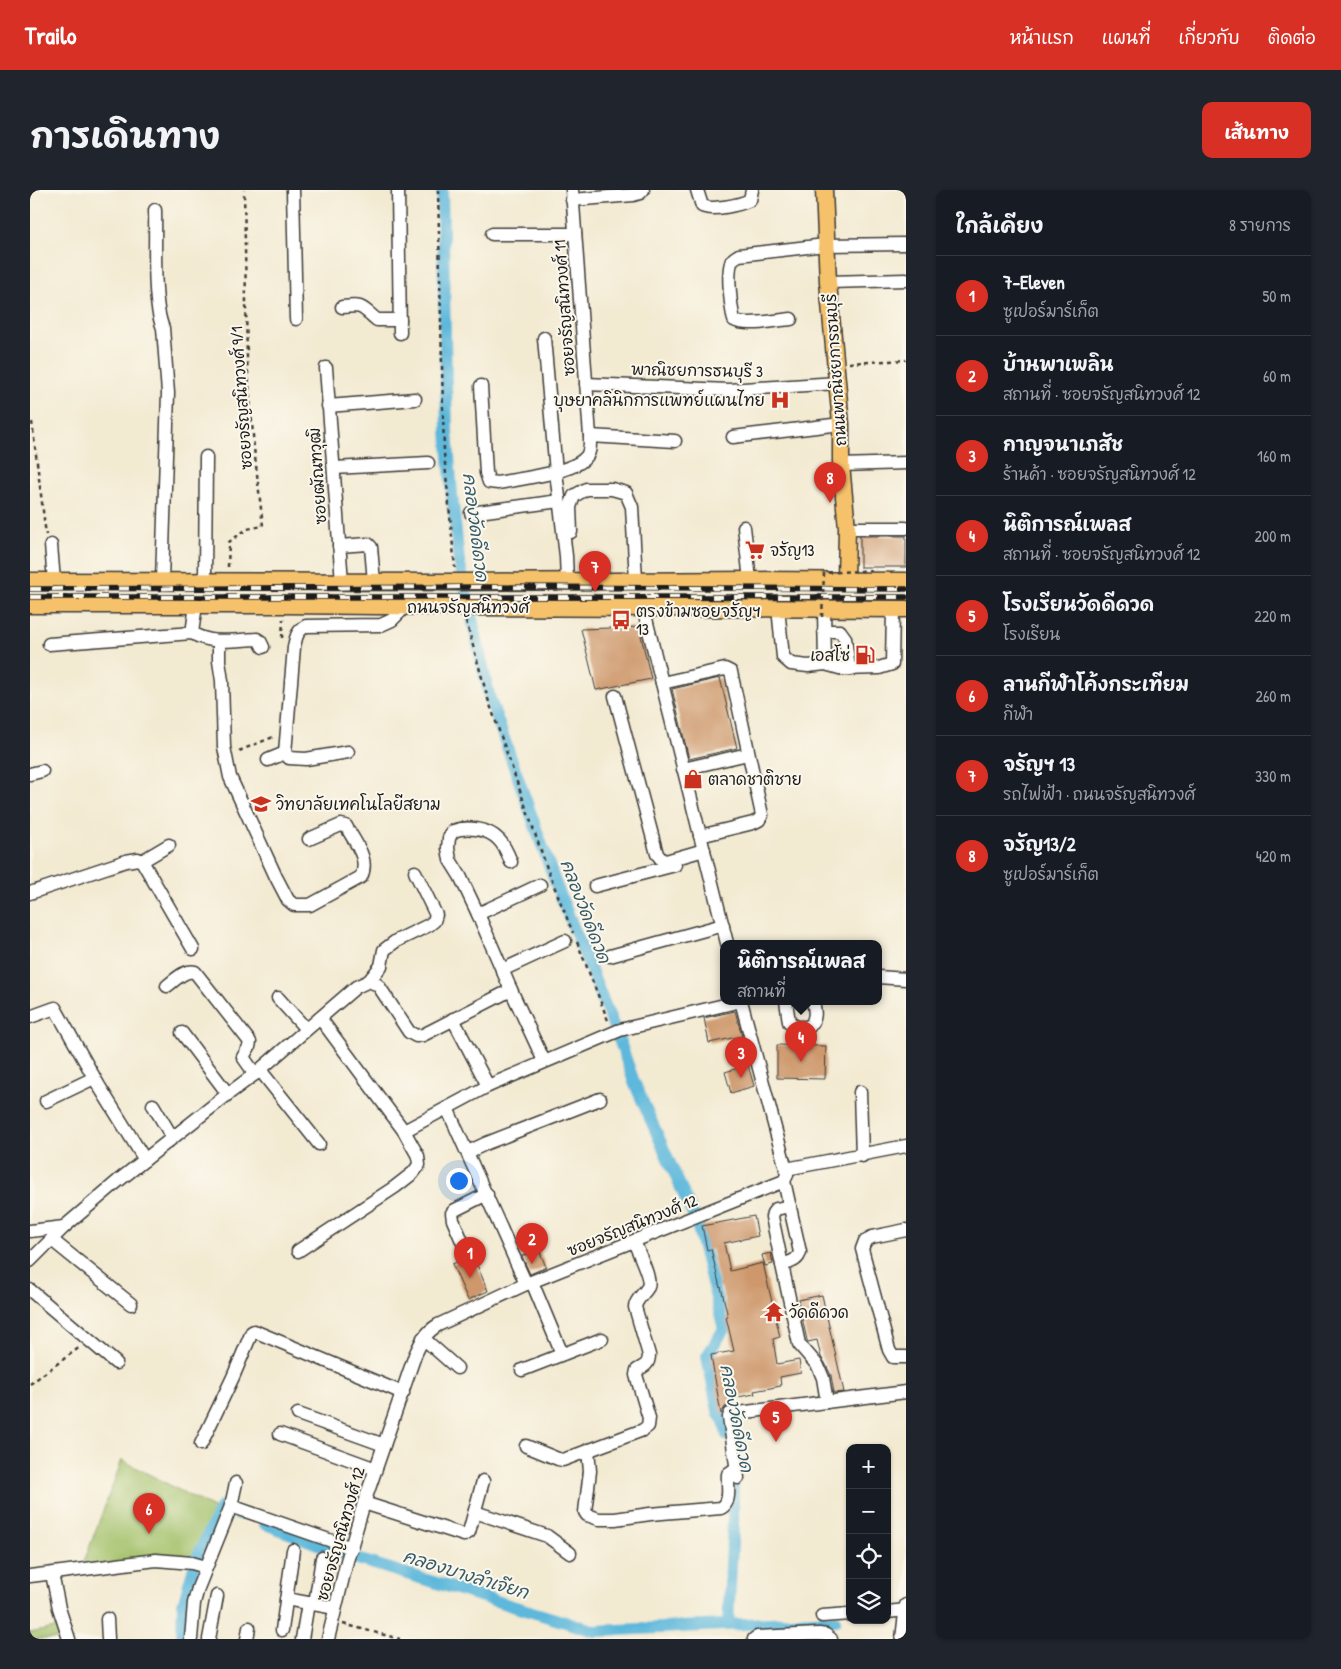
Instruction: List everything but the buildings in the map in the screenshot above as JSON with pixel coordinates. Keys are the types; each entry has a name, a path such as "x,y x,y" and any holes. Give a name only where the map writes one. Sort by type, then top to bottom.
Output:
{"main road":[{"name":"ถนนพาณิชยการธนบุรี","path":"824,190 825,245 841,424 841,465 847,528 846,581"},
{"name":"ถนนจรัญสนิทวงศ์","path":"30,581 374,582 462,579 572,581 906,581"},
{"path":"77,581 77,606"},
{"name":"ถนนจรัญสนิทวงศ์","path":"30,605 284,605 405,607 469,612 644,607 778,608 823,613 900,609"}],"street":[{"path":"293,190 296,319"},
{"path":"342,307 359,305 377,320 400,326 398,190"},
{"path":"572,195 633,195 643,190"},
{"path":"698,190 702,206 708,209 750,200 752,190"},
{"name":"ซอยจรัญสนิทวงศ์ 11","path":"556,472 580,463 587,457 590,446 572,195"},
{"path":"155,210 156,289 160,320 163,328 168,393 162,580"},
{"path":"492,234 575,234"},
{"path":"791,319 752,323 738,323 734,320 731,262 734,258 740,255 825,245 906,244"},
{"path":"828,282 906,280"},
{"path":"544,338 559,500 566,556 572,581"},
{"name":"ซอยฒัณฑวุฒิ","path":"326,368 342,582"},
{"name":"พาณิชยการธนบุรี 3","path":"586,384 728,390 837,383"},
{"path":"482,386 486,473 489,482 556,472"},
{"path":"328,406 415,400"},
{"path":"733,437 841,424"},
{"path":"590,436 675,441"},
{"path":"206,457 206,581"},
{"path":"334,468 428,463"},
{"path":"841,465 906,463"},
{"path":"572,581 570,507 574,496 586,489 612,489 626,492 632,507 636,580"},
{"path":"471,513 559,500"},
{"path":"744,527 750,580"},
{"path":"847,528 906,528"},
{"path":"339,546 368,544 371,547 374,582"},
{"path":"50,545 54,581"},
{"path":"192,633 196,606"},
{"path":"348,752 306,759 289,758 285,753 294,647 297,635 306,626 381,625 392,620 405,607"},
{"path":"644,607 726,940"},
{"path":"778,608 783,657 791,664 808,666 825,664 844,669 879,668 892,664 900,609"},
{"path":"823,613 825,664"},
{"path":"824,631 840,631 845,638 849,669"},
{"path":"49,644 192,633 205,639 219,641 257,639 263,648"},
{"path":"219,641 218,660 222,681 224,747 230,777 276,877 288,900 294,905 310,905 361,877 365,870 365,860 346,826 341,825 309,839"},
{"path":"662,683 726,669 731,672 762,815 759,820 753,823 700,836"},
{"path":"615,696 657,854 662,860 666,861 705,853"},
{"path":"268,760 285,753"},
{"path":"684,768 748,754"},
{"path":"511,862 505,848 490,833 461,828 453,831 448,838 450,860 460,876 478,914 510,990 544,1061"},
{"path":"142,861 169,846"},
{"path":"595,886 705,853"},
{"path":"30,892 138,859 142,861 193,949"},
{"path":"30,1261 64,1227 118,1181 172,1137 258,1072 356,987 369,981 380,966 384,950 396,941 434,921 436,915 415,872"},
{"path":"478,914 540,885"},
{"path":"610,956 723,926"},
{"path":"502,970 572,939"},
{"path":"167,986 187,972 192,970 195,972 250,1042 243,1057 319,1144"},
{"path":"882,977 906,979"},
{"path":"369,981 378,985 410,1032 416,1036 423,1035 510,990"},
{"path":"278,998 306,1029"},
{"path":"404,1131 488,1086 616,1032 725,1005"},
{"path":"742,1005 785,1175 800,1252 796,1259 782,1265"},
{"path":"787,1005 789,1022 797,1027 809,1027 814,1022 814,1005"},
{"path":"30,1017 55,1008 94,1078 145,1160"},
{"path":"298,1251 395,1188 413,1173 419,1165 418,1156 404,1131 320,1018"},
{"path":"454,1019 488,1086"},
{"path":"182,1032 228,1094"},
{"path":"46,1101 94,1078"},
{"path":"860,1092 862,1156"},
{"path":"468,1152 600,1099"},
{"path":"153,1105 172,1137"},
{"path":"447,1108 562,1354"},
{"name":"ซอยจรัญสนิทวงศ์ 12","path":"328,1639 364,1503 415,1354 429,1330 529,1283 694,1218 785,1175 862,1156 906,1148"},
{"path":"468,1254 453,1220 452,1213 487,1194"},
{"path":"790,1206 776,1210 773,1212 772,1218 799,1344 818,1366 823,1378 827,1402"},
{"path":"30,1231 64,1227"},
{"path":"906,1230 872,1237 865,1240 862,1248 889,1350 893,1357 906,1357"},
{"path":"52,1240 131,1304"},
{"path":"526,1446 563,1460 643,1430 648,1426 649,1422 636,1375 637,1370 646,1366 649,1361 649,1355 634,1307 648,1286 649,1279 634,1241"},
{"path":"30,1290 116,1363"},
{"path":"201,1444 254,1331 403,1393"},
{"path":"423,1338 457,1368"},
{"path":"522,1370 602,1339"},
{"path":"588,1450 590,1477 585,1512 587,1515 600,1519 615,1519 721,1508 725,1506 727,1501 735,1471 730,1415 906,1392"},
{"path":"298,1414 384,1445"},
{"path":"280,1434 376,1468"},
{"path":"364,1503 464,1535 469,1532 484,1481"},
{"path":"192,1639 199,1565 230,1510 236,1483"},
{"path":"230,1510 350,1553"},
{"path":"475,1512 546,1536 570,1553"},
{"path":"282,1630 293,1550"},
{"path":"302,1639 322,1558"},
{"path":"30,1563 33,1576 149,1561 199,1565"},
{"path":"52,1574 59,1608 69,1639"},
{"path":"209,1639 217,1596"},
{"path":"286,1599 335,1608"},
{"path":"903,1634 906,1605"},
{"path":"891,1612 906,1610"},
{"path":"822,1616 846,1614"},
{"path":"107,1619 108,1639"},
{"path":"754,1639 757,1637 819,1634 826,1635 831,1639"}],"path":[{"name":"ซอยจรัญสนิทวงศ์ 9/1","path":"227,581 229,542 247,529 263,526 247,360 244,190"},
{"path":"438,190 444,453 462,579"},
{"path":"835,364 906,360"},
{"path":"32,422 47,539 50,545"},
{"path":"823,613 824,572 876,570"},
{"path":"282,646 284,605"},
{"path":"469,612 488,699 548,871 572,939 616,1032"},
{"path":"239,751 273,737 278,729"},
{"path":"30,1384 89,1340"},
{"path":"332,1621 400,1639"}],"green space":[{"path":"122,1460 215,1509 193,1562 82,1567"},
{"path":"60,1627 63,1639 30,1639 30,1633"}],"waterway":[{"name":"คลองวัดดีดวด","path":"442,190 447,431 452,494 459,561 490,699 555,882 620,1042 634,1082 697,1224 724,1329 707,1356 719,1414 724,1421 727,1435"},
{"name":"คลองวัดดีดวด","path":"728,1625 733,1484"},
{"name":"คลองบางลำเจียก","path":"182,1639 183,1604 197,1557 221,1507 240,1514"},
{"name":"คลองบางลำเจียก","path":"265,1524 354,1558 595,1631 835,1620"}],"railway":[{"path":"30,589 486,587 906,589"},
{"path":"30,597 906,597"}],"place":[{"name":"บุษยาคลินิกการแพทย์แผนไทย","path":"780,400"},
{"name":"จรัญ13/2","path":"830,503"},
{"name":"จรัญ13","path":"755,550"},
{"name":"จรัญฯ 13","path":"595,592"},
{"name":"ตรงข้ามซอยจรัญฯ 13","path":"621,620"},
{"name":"เอสโซ่","path":"865,655"},
{"name":"ตลาดชาติชาย","path":"693,779"},
{"name":"วิทยาลัยเทคโนโลยีสยาม","path":"261,804"},
{"name":"นิติการณ์เพลส","path":"801,1062"},
{"name":"กาญจนาเภสัช","path":"741,1078"},
{"name":"บ้านพาเพลิน","path":"532,1264"},
{"name":"7-Eleven","path":"470,1278"},
{"name":"วัดดีดวด","path":"774,1312"},
{"name":"โรงเรียนวัดดีดวด","path":"776,1442"},
{"name":"ลานกีฬาโค้งกระเทียม","path":"149,1534"}]}
